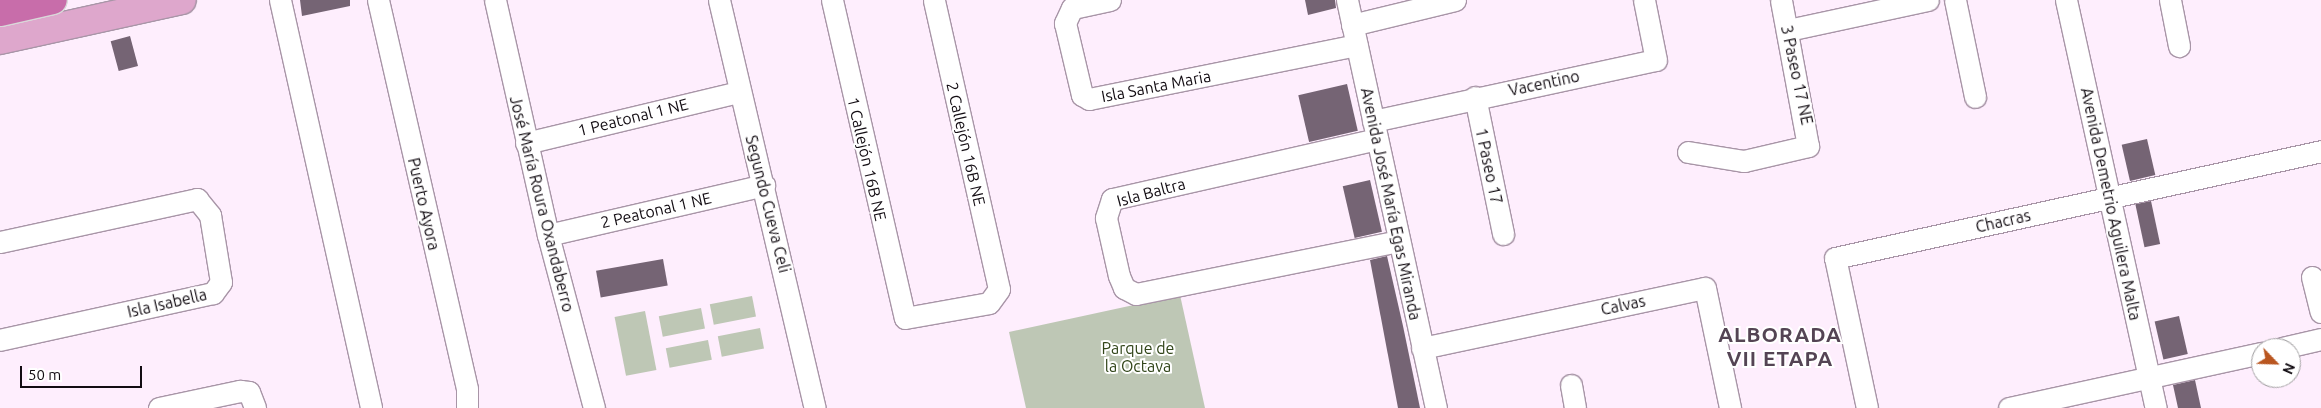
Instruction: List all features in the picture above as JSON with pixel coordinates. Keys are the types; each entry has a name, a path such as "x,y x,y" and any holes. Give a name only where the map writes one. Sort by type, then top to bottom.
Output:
{"highway":[{"path":"0,12 52,0"}],"main road":[{"path":"52,0 62,9 109,17"},
{"path":"0,40 182,0"}],"street":[{"path":"280,0 371,408"},
{"name":"Puerto Ayora","path":"378,0 467,389 467,408"},
{"name":"José María Roura Oxandaberro","path":"495,0 548,235 594,408"},
{"name":"Segundo Cueva Celi","path":"719,0 815,408"},
{"name":"1 Callejón 16B NE","path":"832,0 905,318 989,304 999,289"},
{"name":"2 Callejón 16B NE","path":"934,0 999,289"},
{"name":"Isla Santa Maria","path":"1110,0 1072,8 1065,23 1082,95 1089,99 1355,35"},
{"name":"Avenida José María Egas Miranda","path":"1347,0 1436,408"},
{"path":"1355,35 1455,0"},
{"name":"Vacentino","path":"1375,130 1475,98 1656,60 1644,0"},
{"name":"3 Paseo 17 NE","path":"1688,152 1744,161 1808,146 1781,0"},
{"path":"1788,30 1928,0"},
{"path":"1955,0 1976,97"},
{"name":"Avenida Demetrio Aguilera Malta","path":"2066,0 2156,408"},
{"path":"2170,0 2179,46"},
{"name":"1 Peatonal 1 NE","path":"526,144 740,92"},
{"name":"1 Paseo 17","path":"1475,98 1503,234"},
{"name":"Isla Baltra","path":"1375,130 1112,199 1106,218 1118,276 1124,288 1136,294 1399,240"},
{"name":"Chacras","path":"1867,408 1834,258 2321,151"},
{"name":"2 Peatonal 1 NE","path":"548,235 764,185"},
{"name":"Isla Isabella","path":"0,242 197,200 210,215 221,282 213,294 0,340"},
{"path":"2312,277 2321,312"},
{"name":"Calvas","path":"1422,348 1705,288 1730,408"},
{"path":"2301,344 2321,339"},
{"path":"2009,408 2251,355"},
{"path":"1571,384 1575,408"},
{"path":"159,408 240,391 248,392 254,408"}],"green space":[{"name":"Parque de la Octava","path":"1180,295 1205,408 1026,408 1009,332"},
{"path":"752,296 756,317 714,325 710,304"},
{"path":"701,308 705,329 663,337 659,316"},
{"path":"645,311 656,370 626,376 615,317"},
{"path":"760,328 764,349 722,357 718,336"},
{"path":"708,340 712,360 670,368 666,348"}],"building":[{"path":"300,0 350,0 350,6 302,16"},
{"path":"1305,0 1335,0 1336,8 1308,15"},
{"path":"130,36 138,66 119,71 111,41"},
{"path":"1347,84 1358,131 1309,142 1298,95"},
{"path":"2147,139 2155,175 2130,181 2122,145"},
{"path":"1370,180 1382,232 1355,238 1343,186"},
{"path":"2151,201 2160,244 2144,247 2135,204"},
{"path":"1387,256 1420,408 1398,408 1370,260"},
{"path":"663,259 668,286 601,297 596,271"},
{"path":"2179,316 2188,354 2163,360 2155,322"},
{"path":"2195,380 2201,408 2178,408 2173,385"}],"district":[{"name":"ALBORADA VII ETAPA","path":"1780,346"}]}
